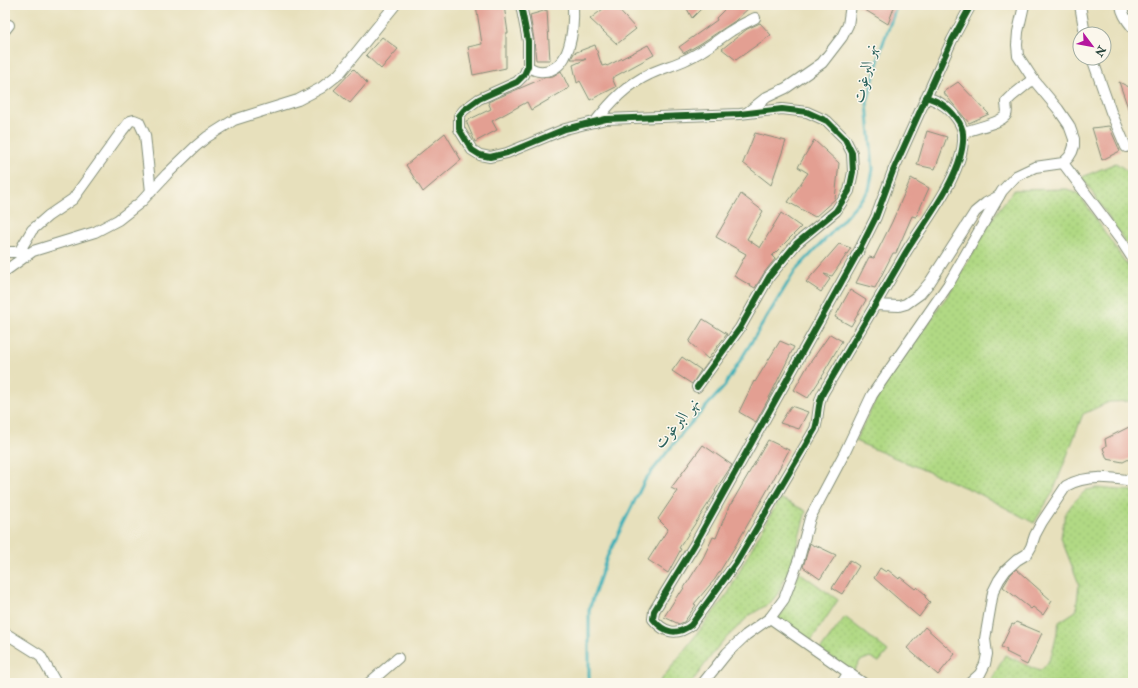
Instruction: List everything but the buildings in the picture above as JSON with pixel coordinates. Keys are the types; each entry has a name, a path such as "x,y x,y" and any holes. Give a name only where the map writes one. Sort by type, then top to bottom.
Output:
{"street":[{"path":"5,271 33,252 95,232 118,220 141,202 194,148 207,137 234,120 298,100 321,88 339,74 395,5"},
{"path":"521,5 528,41 528,67 524,75 517,82 479,99 464,110 459,116 459,129 472,150 480,155 490,157 507,153 565,129 606,119 746,113 782,109 806,112 827,121 845,139 852,153 853,172 850,191 836,210 797,243 769,277 740,328 696,387"},
{"path":"528,67 539,71 548,70 558,65 564,58 570,43 573,5"},
{"path":"746,113 767,98 786,88 822,62 842,37 848,25 851,5"},
{"path":"926,97 943,105 958,120 964,132 963,146 948,186 912,243 821,396 816,429 736,563 691,625 680,631 663,629 653,619 654,611 695,544 860,249 876,217 893,171 926,97 952,40 971,5"},
{"path":"703,683 727,653 746,635 770,618 784,599 799,559 810,518 845,452 872,395 948,285 1002,191 1016,176 1035,167 1063,163 1069,157 1074,146 1074,139 1069,125 1033,79 1018,56 1018,32 1024,5"},
{"path":"1080,5 1084,26"},
{"path":"1121,5 1125,18 1133,28"},
{"path":"595,122 613,100 637,81 687,59 755,18"},
{"path":"1095,66 1111,112 1126,147"},
{"path":"964,132 996,122 1004,117 1007,114 1006,105 1009,99 1033,79"},
{"path":"19,252 32,230 48,216 73,199 130,121 134,120 139,122 143,128 151,192"},
{"path":"1063,163 1133,259"},
{"path":"875,305 899,306 906,304 920,294 930,282 975,212 986,203 999,196"},
{"path":"5,252 33,252"},
{"path":"970,683 980,674 985,664 987,654 985,638 993,592 998,580 1017,560 1027,554 1042,522 1066,486 1072,482 1083,479 1117,478 1133,481"},
{"path":"770,618 863,683"},
{"path":"5,633 40,655 56,683"},
{"path":"369,683 398,658"},
{"path":"842,683 849,672"}],"green space":[{"path":"1116,163 1133,175 1133,254 1082,177"},
{"path":"1067,189 1079,194 1133,274 1133,401 1109,402 1083,414 1053,492 1034,523 976,492 855,441 885,382 948,295 996,213 1014,190"},
{"path":"1097,488 1133,491 1133,683 990,683 1005,655 1039,671 1048,663 1053,649 1059,622 1076,611 1079,584 1061,538 1065,514 1073,503 1086,490"},
{"path":"780,498 806,511 792,564 777,595 770,603 750,615 720,644 691,683 659,683 729,592"},
{"path":"799,572 838,600 810,642 778,618 786,607 786,600"},
{"path":"845,617 888,651 879,662 870,657 860,661 853,672 820,650"}],"waterway":[{"name":"نهر البرغوت","path":"589,683 589,610 607,557 645,480 683,432 724,387 795,271 869,190 873,169 867,103 882,46 897,5"}],"cycle path":[{"path":"521,5 528,41 528,66 524,75 517,82 479,99 464,110 459,116 459,129 472,150 480,155 490,157 507,153 565,129 606,119 740,114 782,109 807,112 827,121 845,139 852,153 853,172 849,191 836,211 797,243 769,277 740,328 697,387"},
{"path":"926,97 928,98 930,99 933,99 939,102 950,110 961,126 963,134 962,148 958,164 951,179 943,195 906,252 823,393 815,429 736,563 691,625 681,631 676,632 666,630 657,624 653,619 654,611 695,544 860,249 876,217 893,171 952,40 971,5"}]}
